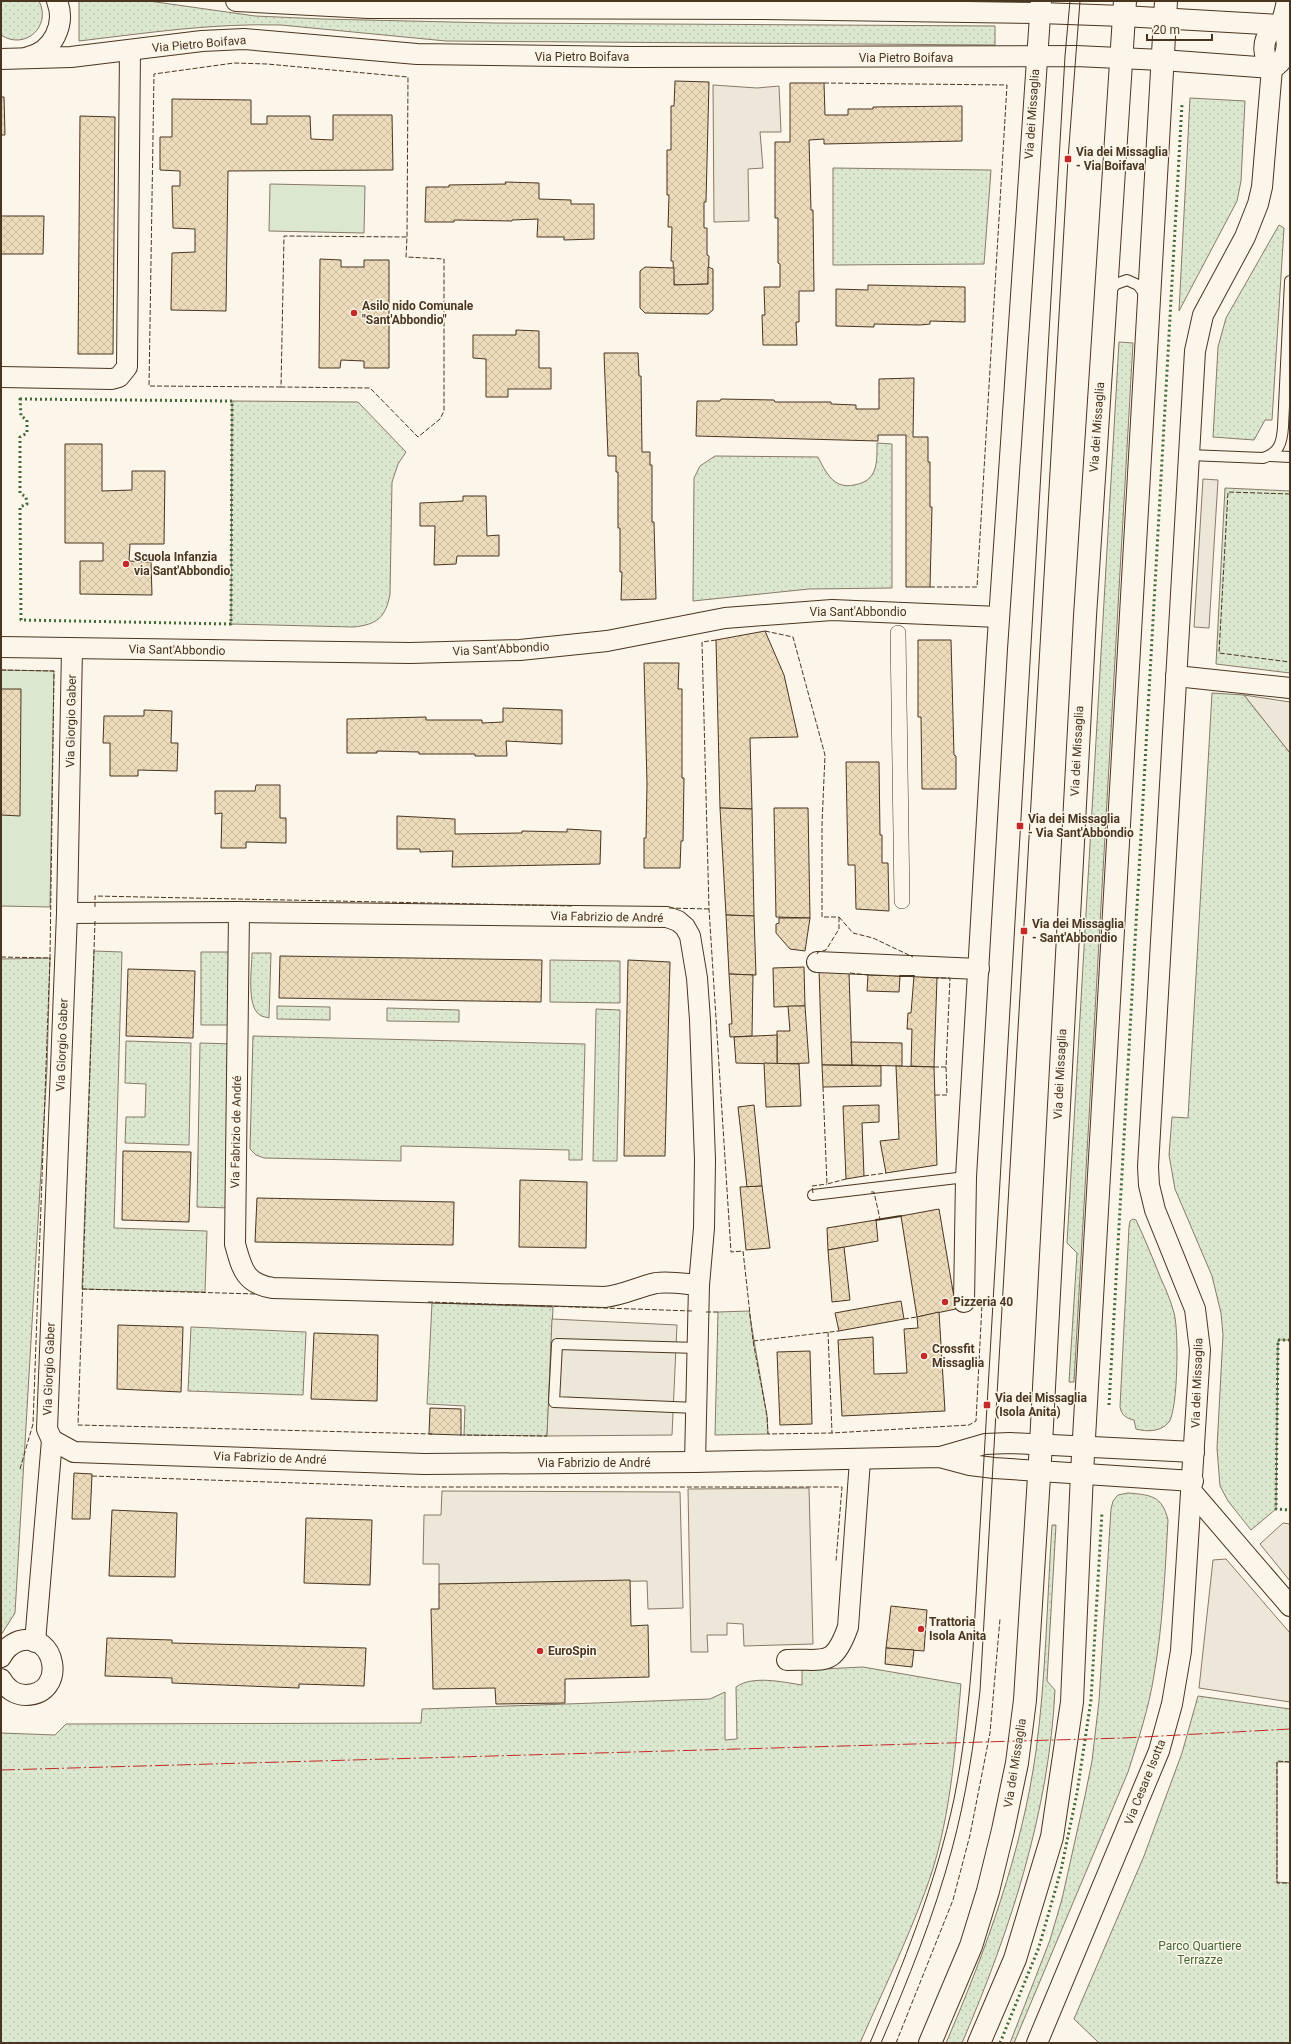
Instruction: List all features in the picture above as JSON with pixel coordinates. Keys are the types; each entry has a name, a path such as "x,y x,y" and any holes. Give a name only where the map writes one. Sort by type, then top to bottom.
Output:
{"main road":[{"name":"Via dei Missaglia","path":"930,2043 978,1926 1003,1830 1017,1762 1025,1700 1084,632 1104,301 1124,8"},
{"path":"979,2043 1015,1959 1052,1837 1072,1702 1082,1473 1165,10"}],"street":[{"name":"Via Pietro Boifava","path":"11,58 33,56 45,50 54,40 59,28 61,15 57,1"},
{"path":"236,1 368,8 776,10 1040,7 1124,8 1165,10 1279,25"},
{"name":"Via dei Missaglia","path":"1192,1486 1200,1350 1198,1323 1190,1294 1155,1210 1149,1185 1148,1167 1188,455 1195,351 1198,331 1208,303 1245,237 1258,204 1262,187 1272,68 1266,61 1264,54 1267,38 1271,31 1279,25 1285,12 1287,1"},
{"name":"Via dei Missaglia","path":"964,1302 966,1178 999,617 1040,7"},
{"name":"Via Pietro Boifava","path":"1,54 11,58 71,57 202,41 244,39 440,55 1120,58"},
{"path":"8,378 112,379 120,377 127,367 130,50"},
{"path":"1120,58 1272,68"},
{"name":"Via Sant'Abbondio","path":"1,647 410,654 512,650 607,641 725,618 832,610 999,617"},
{"path":"898,633 902,901"},
{"name":"Via Giorgio Gaber","path":"52,1440 46,1429 67,914 72,649"},
{"path":"1176,676 1290,688"},
{"name":"Via Fabrizio de André","path":"239,912 235,1244 247,1277 260,1286 273,1288 605,1297 618,1295 636,1288 658,1283 700,1285"},
{"name":"Via Fabrizio de André","path":"67,914 239,912 668,917 678,921 685,927 690,936 697,978 705,1160 704,1228 700,1285 695,1462"},
{"path":"817,962 979,969"},
{"path":"36,1642 52,1440"},
{"name":"Via Fabrizio de André","path":"52,1440 74,1452 424,1464 860,1460 940,1457 985,1444 1010,1442 1040,1444"},
{"path":"1040,1444 1194,1452"},
{"name":"Via Fabrizio de André","path":"940,1457 970,1465 1038,1471"},
{"path":"786,1660 823,1661 835,1653 848,1627 860,1460"},
{"path":"1038,1471 1082,1473 1192,1486 1290,1606"},
{"name":"Via Cesare Isotta","path":"1037,2043 1159,1750 1172,1704 1181,1650 1192,1486"},
{"path":"1,1657 7,1648 15,1643 25,1640 36,1642 46,1649 52,1661 52,1676 45,1687 36,1693 23,1695 8,1688 1,1679"}],"lane":[{"path":"1104,301 1116,284 1127,280 1132,281 1141,288 1148,304"},
{"path":"1270,456 1279,448 1282,441 1290,281"},
{"path":"1188,455 1254,459 1270,456 1290,457"},
{"path":"813,1195 966,1178"},
{"path":"696,1408 554,1402 557,1344 698,1348"}],"green space":[{"path":"1,1 39,1 42,10 42,19 39,27 27,38 19,40 10,39 1,35"},
{"path":"79,1 149,1 255,16 322,19 495,23 995,26 995,45 446,41 281,25 205,27 79,41"},
{"path":"1190,98 1245,101 1241,181 1237,201 1179,311"},
{"path":"833,168 991,170 984,264 833,265"},
{"path":"270,184 365,186 364,233 269,231"},
{"path":"1279,225 1284,228 1272,420 1265,420 1254,440 1213,437 1218,347 1226,318"},
{"path":"1119,342 1133,343 1074,1382 1069,1382 1077,1253 1067,1243"},
{"path":"232,401 358,402 406,452 398,464 392,482 390,594 386,609 374,622 353,627 231,624"},
{"path":"877,443 892,444 892,588 809,589 693,601 694,478 700,466 715,456 818,457 826,472 832,479 839,484 846,486 862,483 868,480 872,475 876,464"},
{"path":"1225,488 1290,491 1290,673 1216,664"},
{"path":"1,670 54,671 50,907 1,906"},
{"path":"1212,693 1244,695 1290,753 1290,1340 1278,1340 1276,1509 1251,1530 1228,1501 1220,1486 1217,1448 1223,1335 1221,1313 1212,1276 1175,1189 1169,1155 1172,1117 1188,1118"},
{"path":"94,951 122,952 114,1228 207,1231 205,1292 82,1289"},
{"path":"201,952 235,952 234,1025 201,1025"},
{"path":"252,953 271,953 269,1018 260,1015 256,1011 253,1004 251,996"},
{"path":"50,958 47,1069 15,1613 1,1635 1,959"},
{"path":"550,960 620,961 620,1003 550,1002"},
{"path":"277,1006 330,1007 330,1020 277,1019"},
{"path":"387,1008 459,1010 459,1022 387,1021"},
{"path":"596,1009 620,1010 617,1161 593,1161"},
{"path":"253,1036 585,1044 582,1160 569,1160 569,1150 401,1146 401,1161 264,1158 256,1155 250,1149"},
{"path":"126,1041 191,1043 189,1145 125,1143 126,1117 145,1117 146,1084 125,1083"},
{"path":"200,1043 233,1044 231,1208 197,1207"},
{"path":"1133,1219 1136,1220 1167,1291 1176,1322 1177,1335 1176,1386 1172,1414 1169,1422 1162,1428 1145,1431 1136,1429 1134,1420 1125,1416 1120,1407 1129,1227 1130,1221"},
{"path":"432,1303 553,1307 547,1436 464,1435 465,1406 427,1404"},
{"path":"749,1311 767,1416 768,1434 715,1435 718,1312"},
{"path":"191,1327 306,1332 303,1395 188,1391"},
{"path":"1128,1493 1149,1496 1159,1501 1168,1520 1162,1617 1152,1687 1143,1724 1128,1772 1014,2043 1010,2043 1050,1940 1062,1899 1085,1796 1092,1761 1099,1701 1111,1509 1113,1501 1118,1495"},
{"path":"1052,1525 1056,1525 1047,1681 1055,1690 1045,1781 1036,1826 1011,1914 980,2001 962,2043 946,2043 975,1972 1001,1900 1022,1826 1030,1789 1042,1695"},
{"path":"863,1667 961,1684 950,1790 946,1816 933,1867 910,1930 860,2043 1,2043 1,1733 55,1735 66,1724 421,1723 422,1709 710,1699 725,1692 725,1740 737,1739 736,1687 743,1683 768,1680 802,1685 802,1670"},
{"name":"Parco Quartiere Terrazze","path":"1198,1696 1290,1709 1290,1762 1277,1762 1277,1882 1290,1883 1290,2043 1099,2043 1074,2019 1144,1856 1182,1753"}],"shaded area":[{"path":"713,85 757,88 779,86 781,132 760,132 763,168 748,169 749,221 714,222"},
{"path":"1203,479 1218,480 1209,628 1194,627"},
{"path":"1244,695 1290,702 1290,753"},
{"path":"552,1319 677,1325 672,1435 547,1436"},
{"path":"809,1488 813,1644 744,1646 743,1624 727,1623 727,1635 707,1635 708,1652 691,1652 688,1489"},
{"path":"442,1491 680,1492 683,1608 648,1609 647,1581 439,1584 439,1564 423,1564 424,1515 441,1515"},
{"path":"1283,1523 1290,1524 1290,1581 1260,1544"},
{"path":"1226,1559 1290,1633 1290,1702 1199,1688 1213,1560"}],"building":[{"path":"675,81 709,82 706,202 704,202 704,228 707,228 707,255 709,256 708,284 674,285 673,261 671,261 672,227 668,227 669,195 667,195 667,150 671,150 671,106 674,106"},
{"path":"790,83 824,83 825,115 848,115 848,109 873,109 873,107 962,106 962,141 824,144 824,139 809,140 811,210 813,210 814,291 799,291 799,322 796,322 797,345 763,345 762,315 765,315 764,287 780,287 780,264 778,263 778,218 775,218 775,142 790,142"},
{"path":"1,97 4,97 5,135 1,135"},
{"path":"172,99 251,100 251,124 267,124 267,116 310,116 311,139 333,140 333,115 392,115 393,170 228,171 226,311 171,310 172,253 195,252 195,229 173,228 172,186 180,186 180,171 160,170 160,137 172,137"},
{"path":"80,116 115,117 113,354 78,354"},
{"path":"505,182 539,183 539,199 571,200 571,204 594,204 594,239 564,240 564,237 537,237 538,219 512,221 454,220 454,222 425,222 426,187 506,184"},
{"path":"1,216 44,216 43,254 1,254"},
{"name":"Asilo nido Comunale \"Sant'Abbondio\"","path":"320,259 341,260 341,267 364,267 364,260 389,260 389,368 364,368 364,361 341,360 340,368 319,368"},
{"path":"645,267 674,268 674,285 708,284 708,267 713,269 713,310 708,314 645,313 640,308 640,271"},
{"path":"868,285 965,287 965,322 930,321 930,324 920,325 874,324 874,327 836,326 836,289 868,290"},
{"path":"516,330 539,331 539,368 551,368 551,389 508,389 508,397 486,397 486,359 473,358 473,335 516,335"},
{"path":"604,353 638,353 639,376 641,376 642,452 650,452 650,465 652,465 652,522 654,522 656,599 621,600 622,572 620,572 620,528 618,528 618,472 616,472 616,456 608,456"},
{"path":"914,378 913,437 928,437 928,462 930,462 930,507 932,507 930,587 906,587 906,435 878,435 878,441 696,436 697,401 720,401 721,399 774,400 775,402 831,402 831,404 856,405 856,409 879,409 879,379"},
{"path":"65,444 102,444 102,491 132,490 132,471 165,471 164,544 130,544 129,561 151,562 152,595 80,594 80,561 103,561 103,543 65,543"},
{"path":"463,496 486,496 487,536 499,535 499,556 457,556 456,564 434,565 435,526 420,526 420,503 463,501"},
{"path":"765,631 784,675 798,737 750,738 752,809 720,808 716,640"},
{"path":"918,640 951,640 956,789 922,789 921,717 918,717"},
{"path":"644,663 679,663 678,689 682,689 682,778 684,778 683,841 681,841 680,868 644,868 647,784"},
{"path":"1,689 21,689 20,816 1,815"},
{"path":"503,708 562,710 562,744 506,741 507,756 475,756 475,754 419,754 419,752 377,751 377,753 347,753 347,719 426,717 426,720 482,720 482,723 503,722"},
{"path":"144,710 172,711 171,743 178,743 177,771 138,770 138,776 110,776 110,743 103,743 104,716 144,716"},
{"path":"846,762 879,762 880,835 882,835 882,863 888,863 889,911 856,909 855,865 848,865"},
{"path":"256,785 280,785 280,818 286,818 286,843 246,842 246,848 221,848 222,813 215,814 215,791 255,791"},
{"path":"720,808 752,809 754,916 726,915"},
{"path":"774,808 808,808 810,918 776,917"},
{"path":"397,816 455,819 455,834 522,833 522,831 567,832 567,829 601,831 600,864 452,867 453,851 420,852 420,849 397,849"},
{"path":"726,915 754,916 756,975 729,974"},
{"path":"779,918 810,918 805,951 790,949 776,933 776,924 779,923"},
{"path":"280,956 542,960 541,1002 279,998"},
{"path":"628,960 670,962 665,1156 624,1156"},
{"path":"804,967 805,1006 774,1007 773,968"},
{"path":"128,969 195,971 193,1038 126,1036"},
{"path":"819,969 849,973 852,1065 822,1065"},
{"path":"729,974 753,975 752,1036 730,1037 729,1024 732,1024"},
{"path":"868,975 900,976 899,992 867,991"},
{"path":"914,976 937,978 934,1067 911,1066 912,1029 907,1029 908,1013 911,1013"},
{"path":"788,1006 805,1006 809,1063 777,1064 777,1031 790,1031"},
{"path":"777,1035 777,1064 736,1063 734,1037"},
{"path":"851,1042 902,1043 902,1066 852,1065"},
{"path":"764,1063 799,1064 801,1106 766,1107"},
{"path":"822,1065 881,1066 881,1086 823,1087"},
{"path":"896,1066 934,1067 937,1165 886,1173 880,1141 899,1139"},
{"path":"754,1105 762,1186 747,1187 738,1107"},
{"path":"879,1105 879,1122 862,1123 864,1176 846,1179 843,1106"},
{"path":"123,1151 191,1152 189,1222 122,1220"},
{"path":"520,1180 587,1182 586,1248 519,1247"},
{"path":"762,1186 770,1248 746,1250 740,1187"},
{"path":"257,1198 454,1202 453,1245 255,1242"},
{"path":"939,1209 956,1309 917,1317 901,1216"},
{"path":"876,1220 878,1241 828,1250 827,1228"},
{"path":"844,1247 850,1300 832,1302 828,1250"},
{"path":"901,1301 904,1319 839,1331 835,1313"},
{"name":"Crossfit Missaglia","path":"939,1312 945,1411 842,1416 838,1340 873,1337 874,1374 907,1373 904,1329 918,1328 917,1317"},
{"path":"118,1325 183,1327 181,1392 117,1389"},
{"path":"314,1333 378,1335 377,1401 311,1399"},
{"path":"810,1351 812,1424 780,1425 777,1352"},
{"path":"430,1408 461,1409 461,1435 429,1434"},
{"path":"74,1473 92,1474 90,1519 72,1519"},
{"path":"112,1510 177,1513 175,1577 109,1576"},
{"path":"306,1518 372,1520 370,1585 304,1583"},
{"name":"EuroSpin","path":"630,1580 631,1626 648,1625 649,1677 565,1679 565,1703 496,1704 495,1688 433,1689 431,1609 439,1609 439,1584"},
{"path":"891,1606 927,1610 924,1651 886,1648"},
{"path":"107,1638 172,1640 172,1643 366,1648 364,1686 299,1684 299,1688 172,1683 172,1678 105,1676"},
{"path":"886,1648 914,1650 912,1667 885,1664"}],"tram line":[{"path":"870,2043 895,1984 918,1923 947,1831 958,1781 970,1687 1065,56 1070,1"},
{"path":"881,2043 920,1948 945,1874 969,1770 980,1691 1068,159 1080,1"}],"hedge":[{"path":"1109,1405 1182,104"},
{"path":"20,399 232,401 231,624 21,620 20,507 27,504 26,497 20,493 20,437 27,433 27,420 21,416 20,399"},
{"path":"1290,1340 1278,1340 1276,1509 1290,1510"},
{"path":"1000,2043 1039,1947 1061,1870 1077,1793 1091,1700 1102,1512"}],"fence":[{"path":"281,387 149,386 154,74 234,63 267,64 408,77 407,237 406,257 444,259 444,411 440,419 418,437 370,388 281,387 284,236 407,237"},
{"path":"824,83 1007,85 977,587 930,587"},
{"path":"1290,494 1228,492 1219,653 1290,662"},
{"path":"765,631 793,637 825,755 822,824 822,917 839,917"},
{"path":"716,640 702,642 709,909 731,1252 743,1251 753,1341 767,1416 768,1434 832,1433 969,1425 976,1421 982,1304 969,1307"},
{"path":"1,670 54,671 50,959"},
{"path":"95,907 95,896 573,906"},
{"path":"669,908 709,909"},
{"path":"839,917 853,933 873,938 913,957"},
{"path":"817,954 818,952 826,950 839,929 839,917"},
{"path":"95,921 78,1425 432,1434"},
{"path":"1,957 50,958"},
{"path":"20,1469 33,1424 50,958"},
{"path":"850,973 868,975"},
{"path":"934,1067 946,1067 950,978 937,978"},
{"path":"935,1095 947,1095 946,1067"},
{"path":"823,1087 827,1184 846,1179"},
{"path":"864,1176 886,1173"},
{"path":"813,1193 812,1186 827,1184"},
{"path":"871,1192 874,1192 880,1219"},
{"path":"82,1289 256,1294"},
{"path":"428,1302 692,1311"},
{"path":"706,1312 718,1312"},
{"path":"904,1319 917,1317"},
{"path":"753,1341 839,1331"},
{"path":"828,1332 832,1433"},
{"path":"460,1435 547,1436"},
{"path":"92,1476 415,1487 842,1487 836,1561"},
{"path":"896,2043 953,1900 970,1835 990,1733 1000,1619"},
{"path":"1290,1762 1277,1761 1277,1883 1290,1883"}],"wall":[{"path":"900,976 914,976"},
{"path":"876,1220 901,1216"}],"power":[{"path":"1,1770 1124,1738 1290,1729"}],"place":[{"name":"Via dei Missaglia - Via Boifava","path":"1068,159"},
{"name":"Asilo nido Comunale \"Sant'Abbondio\"","path":"354,313"},
{"name":"Scuola Infanzia via Sant'Abbondio","path":"126,564"},
{"name":"Via dei Missaglia - Via Sant'Abbondio","path":"1020,826"},
{"name":"Via dei Missaglia - Sant'Abbondio","path":"1024,931"},
{"name":"Pizzeria 40","path":"945,1302"},
{"name":"Crossfit Missaglia","path":"924,1356"},
{"name":"Via dei Missaglia (Isola Anita)","path":"987,1405"},
{"name":"Trattoria Isola Anita","path":"921,1629"},
{"name":"EuroSpin","path":"540,1651"}]}
